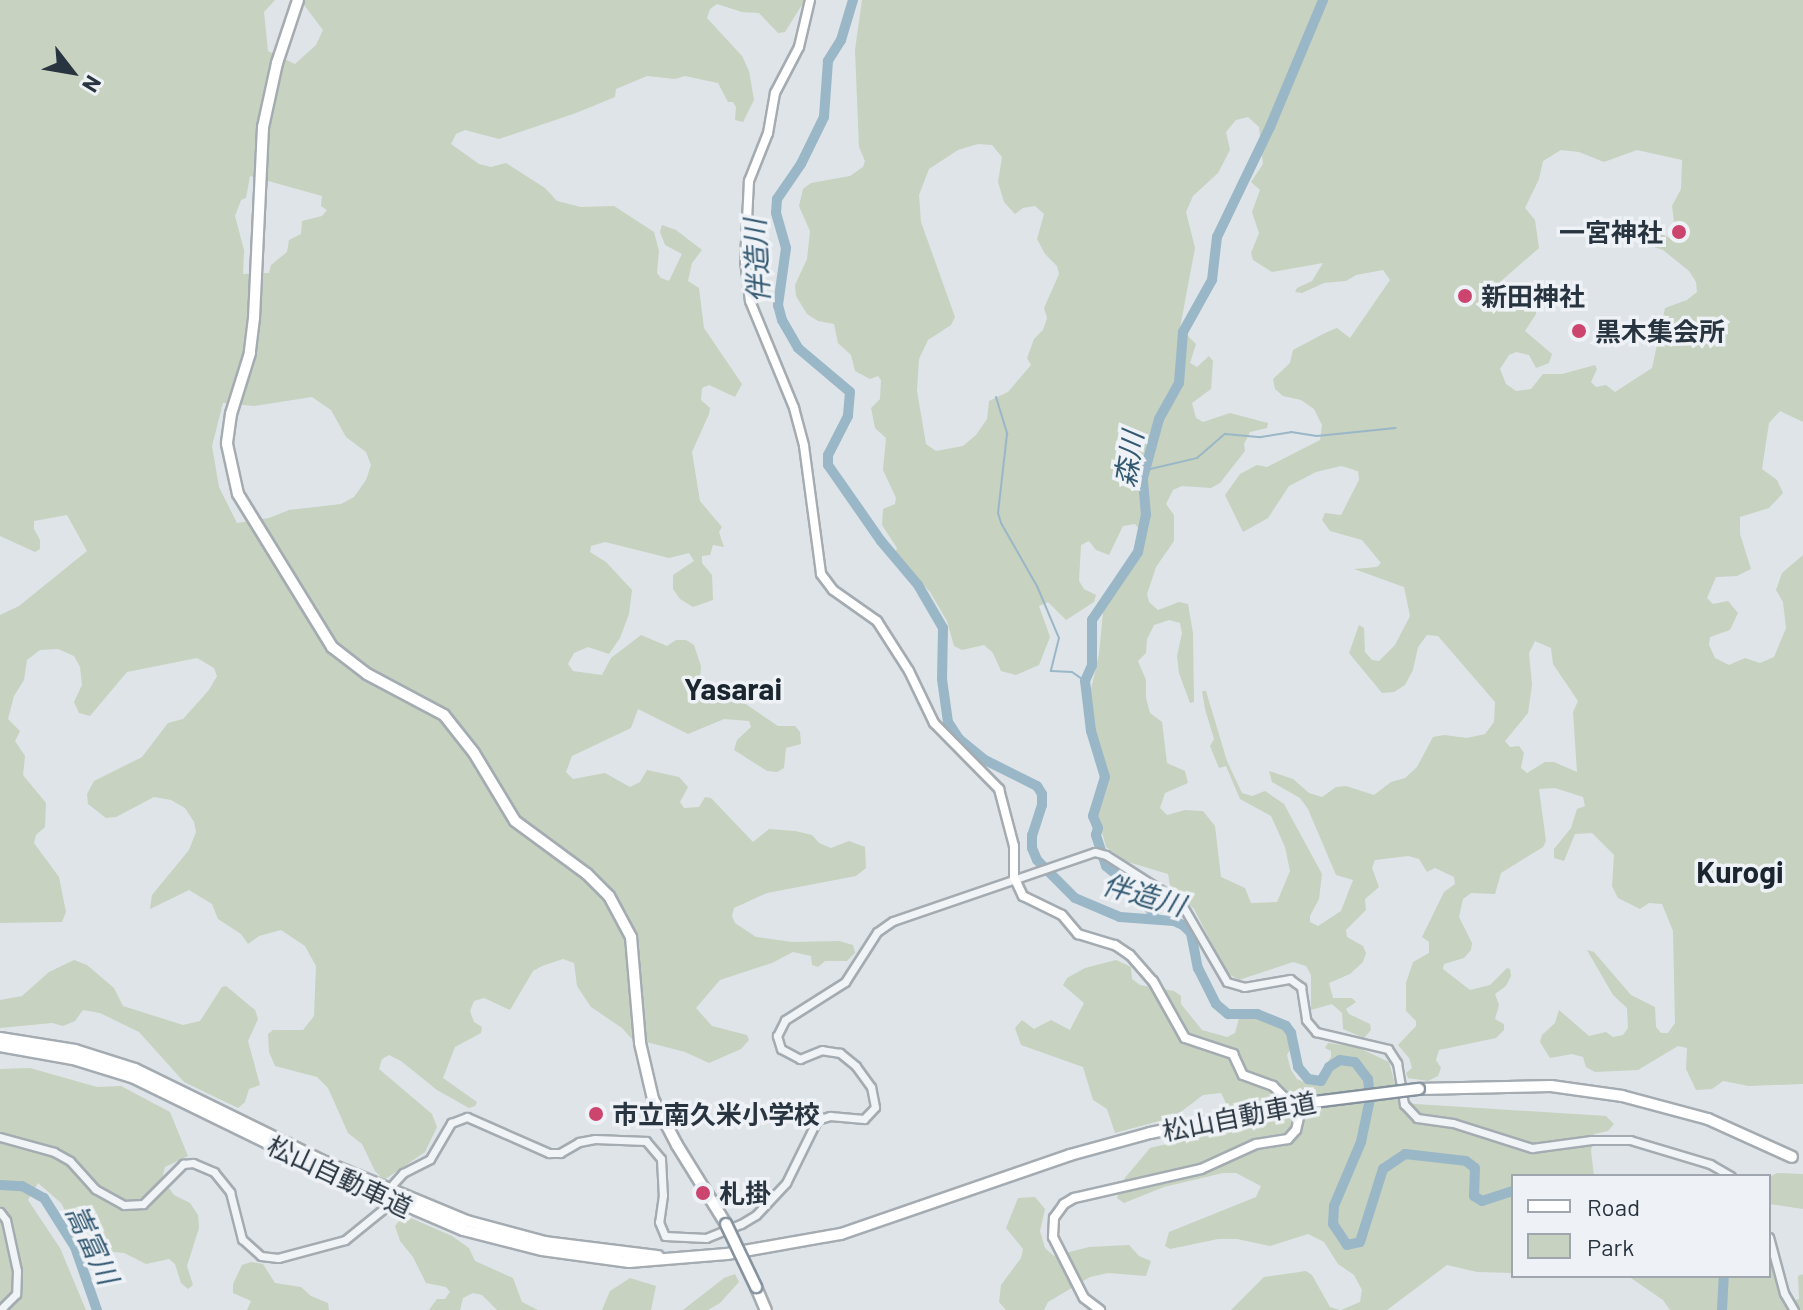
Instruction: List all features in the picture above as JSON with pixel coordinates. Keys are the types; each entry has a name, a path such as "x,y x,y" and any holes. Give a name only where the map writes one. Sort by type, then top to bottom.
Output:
{"highway":[{"path":"298,0 277,63 263,127 254,318 250,353 231,414 227,444 238,494 332,647 367,674 444,715 474,753 515,821 587,874 609,896 631,937 640,1043 653,1099 677,1145 726,1224 766,1310"},
{"name":"松山自動車道","path":"0,1038 75,1050 135,1069 383,1189 497,1231 570,1246 692,1257"},
{"name":"松山自動車道","path":"0,1046 73,1059 132,1077 364,1189 484,1236 542,1250 629,1262 692,1257 841,1234 1070,1155 1205,1120 1274,1107 1419,1089 1551,1086 1622,1096 1708,1119 1792,1157"}],"main road":[{"path":"810,0 799,47 775,93 768,133 749,181 745,261 750,301 789,395 800,433 812,490 821,574 833,590 877,621 902,659 934,723 996,785 1014,846 1014,877 1023,896 1062,915 1078,934 1115,945 1130,955 1153,981 1185,1038 1233,1054 1243,1075 1273,1086 1300,1113 1296,1130 1288,1139 1256,1144 1201,1169 1074,1198 1064,1204 1054,1218 1053,1237 1084,1298 1100,1310"}],"street":[{"path":"393,1184 403,1173 430,1159 451,1123 467,1117 549,1153 560,1153 595,1139 646,1141 660,1155 663,1195 659,1222 665,1236 706,1238 756,1215 794,1172 817,1120 830,1116 864,1119 875,1107 871,1087 856,1066 840,1053 822,1050 800,1059 781,1049 777,1036 785,1020 845,982 884,926 1079,855 1106,855 1181,903 1227,982 1244,987 1290,979 1301,987 1306,1020 1316,1032 1388,1049 1397,1063 1404,1104 1417,1118 1453,1123 1532,1148 1591,1140 1630,1140 1710,1164 1728,1174"},
{"path":"0,1137 54,1152 70,1161 95,1189 124,1205 143,1204 183,1164 193,1163 214,1172 230,1192 242,1239 261,1256 278,1258 345,1240 382,1210"},
{"path":"660,1155 677,1145"},
{"path":"0,1212 6,1220 17,1271 16,1294 0,1310"},
{"path":"1771,1244 1784,1293 1794,1310"}],"green space":[{"path":"0,0 275,0 264,12 268,51 295,64 316,45 323,30 304,5 290,0 805,0 785,32 778,33 759,13 742,12 717,4 710,9 707,18 742,56 749,71 754,100 743,122 735,120 736,107 733,102 728,102 718,83 685,76 675,79 647,76 616,89 615,97 576,113 499,139 465,130 456,134 451,144 479,164 491,167 506,163 545,188 557,201 581,207 614,206 654,232 659,251 657,273 661,278 669,281 682,254 665,245 660,232 662,225 676,230 702,250 692,263 688,281 699,288 704,328 742,384 735,397 709,385 702,388 701,400 710,408 692,452 700,501 722,527 719,532 724,547 713,545 710,555 702,556 702,563 712,575 713,600 693,607 680,599 673,589 673,575 694,561 689,553 669,558 605,542 591,546 590,552 606,562 632,590 629,614 620,638 609,654 588,647 574,653 568,664 573,671 602,675 611,658 641,635 667,646 676,640 686,640 694,645 704,684 722,688 778,726 795,726 800,732 801,744 786,748 784,768 777,772 767,771 734,750 737,740 751,727 749,721 724,719 688,734 638,709 631,728 572,756 566,772 573,779 605,773 630,787 640,782 647,770 679,777 688,787 680,802 684,808 699,807 705,797 711,798 753,842 769,829 812,835 819,843 831,848 849,841 865,847 866,868 856,876 767,893 734,908 732,916 735,923 756,937 792,942 839,941 853,945 855,953 847,961 825,961 818,967 812,965 811,956 793,952 772,963 720,980 696,1008 712,1026 747,1035 749,1040 741,1049 709,1063 685,1052 631,1038 591,1007 577,986 574,963 563,959 542,966 533,971 510,1010 484,998 474,1001 470,1011 474,1022 482,1027 481,1033 455,1047 443,1078 477,1102 475,1106 469,1108 437,1090 401,1061 389,1055 382,1059 379,1069 432,1114 437,1127 425,1152 384,1180 375,1171 362,1144 348,1133 328,1088 317,1077 275,1066 269,1052 268,1034 273,1030 303,1030 314,1016 316,966 305,946 281,930 259,936 248,944 241,934 218,919 212,904 189,890 150,909 152,895 189,850 196,832 194,822 185,808 171,800 154,797 116,817 106,818 88,804 87,794 94,781 142,757 168,723 183,719 209,690 217,676 214,668 197,658 127,672 90,716 79,713 74,702 82,685 80,667 74,656 58,649 40,650 27,660 24,680 14,696 8,719 20,731 15,741 25,756 23,775 46,803 45,827 36,835 34,843 59,877 66,912 62,922 0,923 0,615 19,606 87,551 67,515 34,521 34,529 40,540 40,549 35,552 0,536","holes":["250,176 322,196 321,206 327,210 322,216 302,221 301,234 289,240 287,252 271,265 269,273 243,274 244,250 235,216 241,200 246,198","312,397 331,410 346,437 366,452 371,465 366,480 354,497 341,504 289,510 269,518 237,523 219,487 212,446 223,403 254,406"]},
{"path":"862,0 1803,0 1803,422 1780,411 1769,423 1762,469 1777,480 1783,493 1769,508 1740,517 1740,534 1751,569 1737,576 1716,577 1707,598 1713,604 1728,601 1738,613 1730,630 1710,637 1709,645 1715,658 1729,665 1745,658 1760,663 1774,657 1786,628 1783,602 1776,590 1782,573 1803,555 1803,1084 1749,1086 1723,1081 1712,1089 1696,1090 1686,1069 1687,1048 1678,1046 1638,1070 1595,1072 1586,1067 1583,1057 1572,1054 1550,1058 1540,1042 1542,1035 1555,1023 1559,1010 1589,1036 1606,1032 1613,1037 1623,1035 1628,1028 1627,1008 1613,995 1587,950 1594,952 1631,995 1655,1007 1656,1027 1661,1033 1668,1033 1675,1023 1673,931 1662,904 1649,903 1640,909 1618,898 1612,886 1614,855 1592,833 1575,834 1564,861 1554,858 1554,849 1571,828 1577,809 1585,806 1583,797 1555,788 1539,789 1546,841 1543,847 1501,873 1495,894 1471,893 1463,899 1459,917 1472,943 1471,950 1464,958 1444,964 1443,969 1470,990 1490,985 1507,968 1510,969 1511,976 1506,986 1495,994 1499,1005 1495,1019 1504,1024 1504,1030 1496,1038 1439,1050 1436,1060 1441,1068 1438,1076 1428,1081 1408,1078 1406,1073 1412,1068 1409,1058 1398,1045 1416,1026 1416,1021 1406,1011 1406,983 1413,962 1429,953 1429,942 1422,937 1444,892 1455,884 1454,877 1435,868 1427,872 1419,859 1408,856 1375,860 1372,868 1379,887 1365,899 1366,910 1346,930 1347,937 1363,946 1366,953 1363,962 1350,974 1329,983 1333,998 1352,998 1356,1002 1346,1009 1349,1014 1370,1024 1371,1030 1364,1038 1343,1029 1342,1013 1332,1004 1311,1010 1311,975 1306,966 1293,962 1239,980 1227,973 1194,909 1170,885 1168,874 1128,862 1106,847 1097,813 1107,782 1105,767 1092,740 1087,707 1099,654 1103,612 1100,603 1136,562 1144,542 1140,530 1135,524 1123,526 1109,555 1096,550 1089,541 1081,545 1079,581 1084,589 1096,595 1094,602 1066,620 1048,602 1039,606 1050,637 1039,665 1016,675 1001,671 993,653 984,645 962,650 954,646 947,621 930,592 895,553 897,548 882,525 883,509 895,504 896,498 883,470 886,438 875,428 871,408 880,399 881,380 878,376 870,379 855,371 851,355 838,343 834,324 818,321 807,314 796,296 795,285 807,259 810,231 799,206 803,189 811,183 850,176 863,167 865,161 859,147 855,50","holes":["1248,117 1259,127 1263,164 1251,182 1260,190 1252,212 1259,233 1251,253 1253,260 1272,272 1323,263 1312,281 1295,292 1302,293 1324,283 1346,281 1356,275 1383,270 1390,280 1350,338 1337,328 1293,350 1290,363 1273,379 1275,389 1283,396 1301,400 1314,409 1322,425 1320,440 1267,467 1257,465 1240,474 1225,495 1243,532 1268,518 1289,486 1316,472 1341,466 1358,471 1359,480 1341,515 1325,513 1322,520 1330,531 1362,540 1381,563 1377,567 1354,569 1404,587 1410,616 1395,645 1379,661 1372,660 1365,652 1364,628 1359,625 1349,653 1382,693 1394,692 1405,685 1413,670 1418,647 1427,635 1438,636 1495,702 1494,722 1485,734 1467,738 1433,737 1417,767 1405,778 1391,782 1374,795 1346,786 1336,787 1322,797 1309,793 1293,779 1269,771 1272,782 1300,798 1308,809 1336,875 1353,880 1341,911 1318,926 1310,922 1310,916 1319,899 1322,874 1284,804 1265,791 1252,796 1242,793 1227,761 1206,691 1202,691 1214,739 1210,746 1219,768 1226,766 1240,799 1271,816 1285,847 1290,871 1277,902 1251,903 1245,888 1221,877 1215,826 1203,811 1185,810 1167,815 1160,808 1165,793 1188,783 1185,771 1167,763 1162,722 1150,713 1146,680 1138,661 1146,653 1147,639 1154,625 1169,620 1180,623 1179,673 1190,703 1194,702 1193,633 1188,604 1179,602 1158,610 1149,602 1147,594 1156,567 1174,541 1174,515 1166,504 1173,490 1182,486 1211,488 1220,483 1245,451 1244,444 1250,432 1267,428 1268,423 1230,413 1203,422 1196,418 1192,403 1211,389 1213,361 1209,356 1197,367 1190,363 1196,344 1180,328 1195,248 1186,212 1193,196 1218,173 1230,150 1226,132 1236,120","978,144 992,145 1002,157 998,182 1004,202 1015,214 1023,208 1035,206 1044,214 1037,239 1045,254 1057,266 1059,274 1044,308 1047,318 1043,330 1034,339 1027,358 1031,365 1008,392 989,401 987,419 976,435 963,446 936,451 926,444 917,391 919,359 928,340 951,325 955,317 921,222 919,195 929,169 958,150","1561,150 1579,152 1604,162 1637,150 1682,160 1681,189 1672,206 1676,237 1672,239 1652,230 1645,236 1645,244 1663,250 1689,271 1696,282 1697,292 1687,300 1665,308 1652,368 1615,392 1606,385 1596,387 1591,382 1597,369 1595,365 1562,374 1543,374 1531,389 1516,391 1506,384 1500,369 1509,355 1516,352 1529,355 1536,368 1549,363 1552,354 1525,331 1536,314 1536,307 1511,304 1500,282 1539,248 1535,220 1525,208 1539,179 1543,161","1535,641 1551,648 1553,664 1578,701 1573,712 1577,772 1554,762 1545,762 1527,773 1521,768 1524,753 1519,746 1510,747 1505,741 1528,713 1532,685 1529,653"]},
{"path":"74,960 87,965 114,988 123,1006 183,1025 200,1021 222,987 226,986 255,1010 258,1019 248,1041 260,1085 249,1089 245,1102 238,1108 184,1082 139,1032 100,1013 83,1010 75,1021 63,1026 52,1023 0,1028 0,1000 22,996 49,972"},
{"path":"1116,960 1131,967 1132,979 1140,985 1174,991 1181,996 1181,1004 1202,1030 1227,1037 1235,1033 1239,1018 1259,1017 1291,1030 1295,1042 1287,1055 1291,1070 1297,1079 1308,1084 1319,1076 1331,1057 1331,1051 1325,1048 1328,1043 1357,1047 1389,1062 1400,1103 1606,1116 1614,1124 1608,1131 1594,1134 1591,1151 1594,1174 1511,1174 1511,1273 1477,1272 1447,1265 1387,1310 1341,1310 1360,1302 1362,1290 1354,1275 1338,1264 1324,1242 1308,1234 1270,1246 1237,1239 1218,1239 1170,1249 1165,1246 1169,1232 1256,1197 1261,1186 1236,1173 1223,1173 1164,1187 1124,1203 1117,1198 1124,1179 1150,1148 1275,1118 1271,1099 1228,1107 1221,1093 1203,1095 1174,1117 1115,1133 1107,1109 1093,1100 1083,1067 1021,1045 1015,1028 1022,1020 1034,1029 1051,1020 1070,1030 1084,1003 1063,985 1067,978 1085,968"},
{"path":"30,1068 97,1087 121,1086 170,1112 188,1156 165,1167 162,1179 174,1195 190,1203 198,1215 199,1228 187,1266 193,1285 188,1289 181,1283 175,1264 169,1259 146,1264 124,1253 103,1251 80,1239 61,1203 38,1183 28,1200 60,1248 86,1310 0,1310 0,1069"},
{"path":"1777,1173 1803,1174 1803,1209 1771,1204 1771,1176"},
{"path":"1035,1197 1045,1209 1040,1231 1045,1248 1054,1256 1089,1247 1129,1245 1139,1256 1151,1261 1146,1276 1108,1273 1090,1277 1048,1302 1044,1310 1006,1310 999,1302 1001,1285 1021,1258 1023,1249 1006,1228 1018,1198"},
{"path":"404,1215 452,1236 469,1248 475,1261 513,1278 522,1302 538,1310 497,1310 482,1295 473,1293 463,1298 460,1310 429,1310 437,1299 445,1299 450,1292 446,1287 426,1283 413,1257 400,1241 395,1226"},
{"path":"1771,1257 1785,1304 1799,1299 1798,1276 1803,1274 1803,1310 1670,1310 1663,1300 1631,1278 1771,1278"},
{"path":"251,1262 263,1264 275,1283 301,1287 311,1296 328,1303 329,1310 247,1310 251,1301 233,1293 233,1284 242,1265"},
{"path":"1306,1271 1312,1275 1330,1307 1340,1310 1231,1310 1264,1277"},
{"path":"735,1274 739,1282 720,1303 708,1310 683,1310 724,1278"},
{"path":"630,1278 656,1286 651,1310 602,1310 610,1291"}],"waterway":[{"name":"伴造川","path":"853,0 841,40 828,61 824,117 801,164 777,199 776,213 786,248 778,305 782,320 798,348 850,392 848,416 828,455 828,465 881,541 918,585 943,628 942,679 948,722 959,739 985,760 1037,786 1042,794 1042,805 1032,835 1032,848 1037,860 1075,898 1120,917 1174,921 1183,925 1191,933 1198,968 1216,1004 1228,1014 1257,1014 1286,1026 1291,1033 1298,1067 1308,1079 1321,1081 1329,1067 1340,1060 1355,1062 1368,1079 1370,1099 1361,1142 1334,1206 1333,1224 1347,1245 1360,1242 1383,1169 1405,1154 1466,1161 1475,1168 1474,1196 1482,1201 1511,1192"},
{"name":"森川","path":"1154,919 1154,914 1127,883 1106,866 1096,835 1098,828 1093,816 1105,777 1091,731 1085,681 1092,665 1092,620 1138,552 1146,515 1143,478 1159,419 1179,383 1183,332 1212,280 1217,237 1270,127 1323,0"},
{"path":"996,397 1007,434 998,513 1001,523 1037,586 1059,638 1051,671 1072,672 1085,681"},
{"path":"1146,470 1197,458 1225,434 1261,437 1291,432 1317,436 1396,428"},
{"name":"嵩富川","path":"0,1185 22,1186 44,1198 75,1247 97,1310"},
{"name":"伴造川","path":"1722,1310 1724,1278"}],"place":[{"name":"一宮神社","path":"1679,232"},
{"name":"新田神社","path":"1465,296"},
{"name":"黒木集会所","path":"1579,331"},
{"name":"市立南久米小学校","path":"596,1114"},
{"name":"札掛","path":"703,1193"}],"district":[{"name":"Yasarai","path":"733,688"},
{"name":"Kurogi","path":"1740,871"}]}
